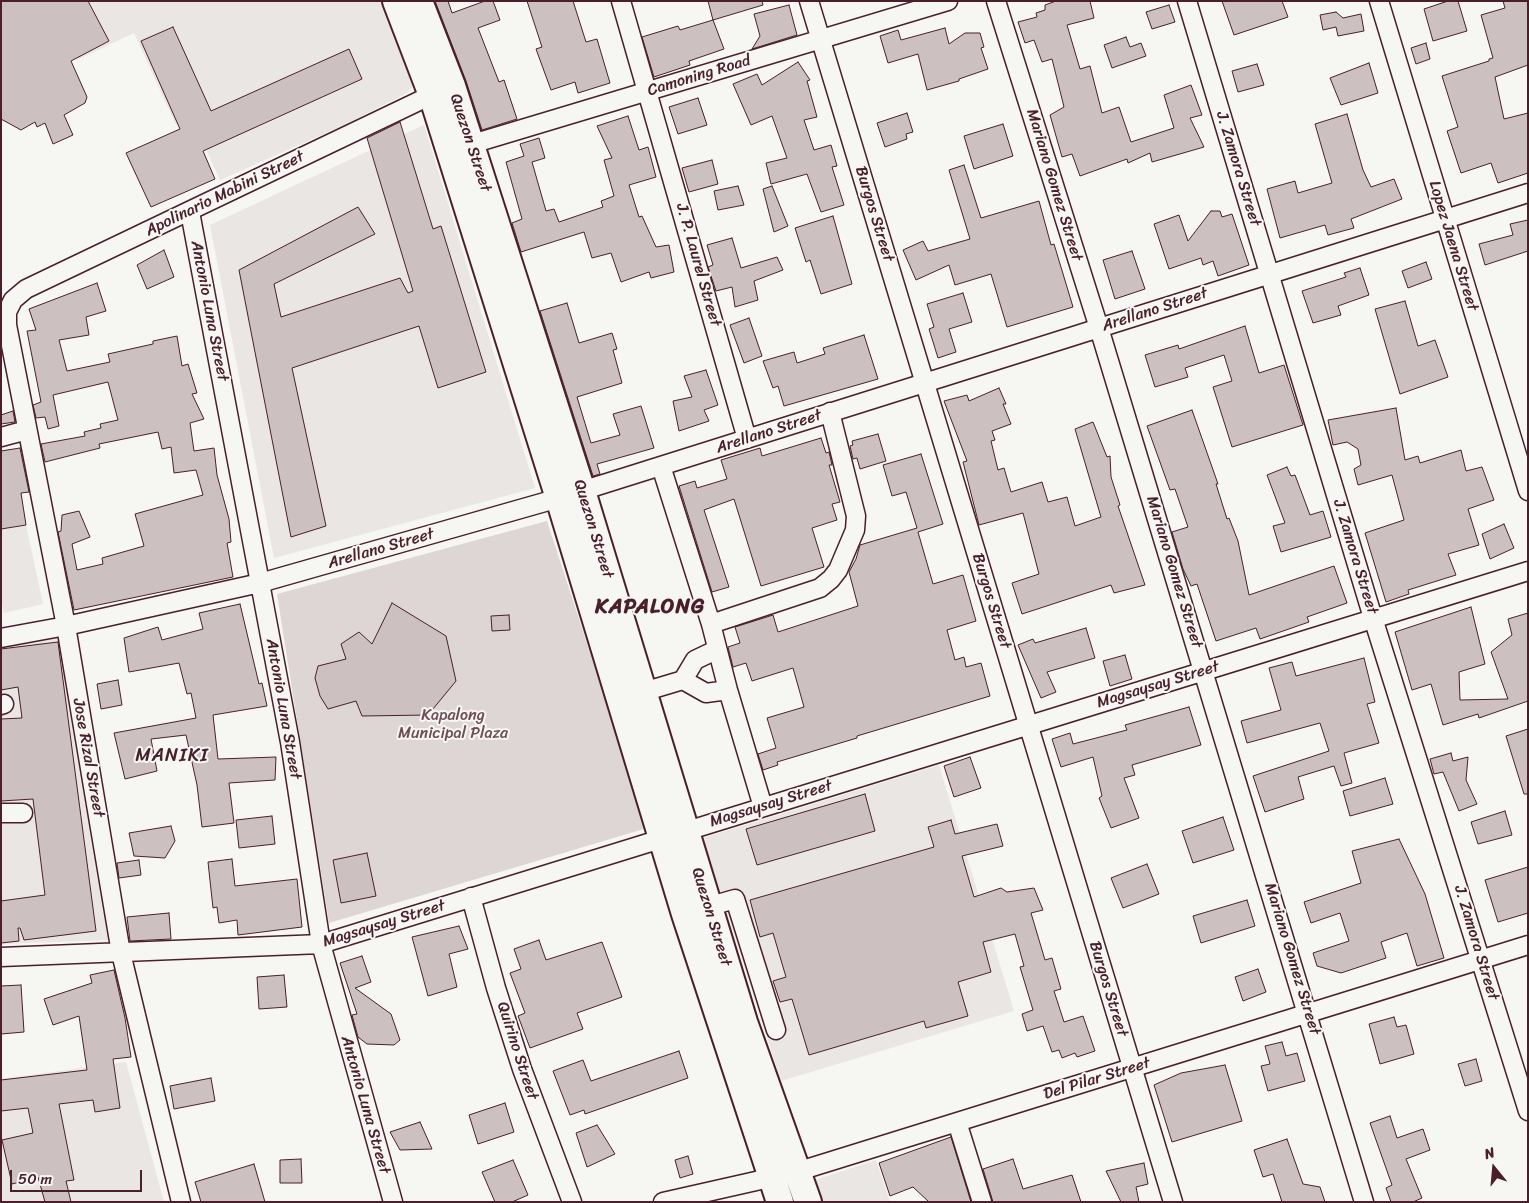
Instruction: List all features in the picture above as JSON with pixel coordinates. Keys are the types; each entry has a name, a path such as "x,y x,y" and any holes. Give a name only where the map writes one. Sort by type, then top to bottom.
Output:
{"highway":[{"name":"Quezon Street","path":"396,1 442,91"},
{"name":"Quezon Street","path":"419,1 442,91 570,495 674,834 776,1190"},
{"name":"Quezon Street","path":"697,911 744,1022 808,1202"}],"street":[{"name":"J. P. Laurel Street","path":"621,1 747,439"},
{"name":"Burgos Street","path":"809,1 1174,1202"},
{"name":"Camoning Road","path":"460,147 948,1"},
{"name":"Mariano Gomez Street","path":"996,1 1099,328 1309,1013 1364,1202"},
{"name":"J. Zamora Street","path":"1187,1 1373,618 1528,1111"},
{"name":"Lopez Jaena Street","path":"1379,1 1528,491"},
{"name":"Apolinario Mabini Street","path":"7,312 13,300 26,289 442,91"},
{"name":"Arellano Street","path":"1,638 66,626 260,583 570,495 1528,193"},
{"name":"Antonio Luna Street","path":"190,212 290,742 321,944 393,1202"},
{"name":"Jose Rizal Street","path":"7,312 7,325 66,626 121,953 181,1202"},
{"path":"711,624 820,588 838,570 855,530 856,516 830,412"},
{"path":"1,437 27,430"},
{"path":"661,466 711,624 716,650 763,807"},
{"name":"Magsaysay Street","path":"1,957 321,944 1528,571"},
{"path":"631,695 683,680 695,660 716,650"},
{"path":"683,680 706,694 728,690"},
{"path":"1,813 23,813"},
{"name":"Quirino Street","path":"471,897 496,988 522,1069 572,1202"},
{"path":"697,911 735,898 776,1030"},
{"name":"Del Pilar Street","path":"663,1202 776,1190 796,1172 1528,945"},
{"path":"957,1122 982,1202"}],"shaded area":[{"path":"53,1 387,1 416,83 407,93 344,125 220,180 192,119 176,125 134,33 79,59"},
{"path":"424,125 535,488 274,558 210,225"},
{"path":"26,525 43,604 4,613 1,600 1,529"},
{"path":"56,632 109,940 1,944 1,642"},
{"path":"939,765 1014,1011 781,1081 703,838"},
{"path":"126,1062 164,1202 1,1202 1,1079"},
{"path":"876,1160 890,1202 820,1202 812,1181"}],"green space":[{"name":"Kapalong Municipal Plaza","path":"547,521 647,828 329,923 277,594"}],"building":[{"path":"1,1 88,1 109,41 71,61 87,97 85,103 64,115 73,135 53,144 45,123 37,127 35,122 21,130 1,119"},
{"path":"435,1 448,1 452,13 485,1 493,1 500,20 478,28 499,82 504,80 517,119 482,130 466,81"},
{"path":"527,1 573,1 586,42 597,39 610,83 578,93 575,82 551,90 536,49 542,47"},
{"path":"708,1 762,1 763,5 713,20"},
{"path":"1056,1 1090,1 1094,18 1067,25 1080,69 1090,66 1102,113 1119,107 1131,142 1174,128 1164,95 1191,85 1202,115 1190,118 1204,147 1152,162 1150,153 1128,163 1127,159 1080,176 1072,154 1062,157 1050,115 1064,107 1052,59 1042,62 1034,40 1025,43 1018,22 1037,17 1036,13 1045,10 1045,5"},
{"path":"1222,1 1282,1 1288,17 1234,35"},
{"path":"1448,1 1458,1 1467,31 1433,41 1424,9"},
{"path":"1503,1 1528,1 1528,65 1495,77 1504,119 1528,113 1528,173 1498,183 1491,163 1461,173 1447,131 1458,127 1442,76 1493,58 1481,15 1505,8"},
{"path":"789,5 797,35 752,49 760,36 754,14"},
{"path":"1169,5 1175,22 1152,29 1146,12"},
{"path":"1336,12 1343,18 1361,14 1364,31 1338,36 1336,27 1323,30 1320,15"},
{"path":"713,20 724,49 689,61 690,65 654,77 642,37 678,26 680,30"},
{"path":"173,27 211,111 349,49 362,79 203,151 215,179 151,207 126,153 180,129 141,41"},
{"path":"945,28 949,44 965,33 980,33 984,47 981,48 988,69 959,79 959,81 927,90 918,54 888,63 880,36 898,30 901,40"},
{"path":"1126,37 1130,47 1141,43 1146,56 1112,68 1104,45"},
{"path":"1426,43 1430,59 1416,64 1411,48"},
{"path":"798,62 810,80 807,81 817,117 804,120 814,150 831,145 837,166 832,167 844,205 821,212 807,174 771,184 766,163 787,158 772,116 751,125 733,84 757,74 762,85"},
{"path":"1369,63 1378,93 1341,105 1330,78"},
{"path":"1257,64 1264,85 1238,92 1232,71"},
{"path":"698,98 707,125 678,134 669,107"},
{"path":"907,113 913,132 906,134 907,139 885,147 877,123"},
{"path":"1347,114 1363,170 1371,187 1394,179 1402,199 1351,219 1354,228 1328,235 1325,225 1280,238 1267,189 1295,181 1298,193 1332,183 1315,124"},
{"path":"628,116 639,150 648,147 656,177 629,185 639,217 642,216 656,247 669,245 674,272 651,278 649,272 621,282 611,253 592,258 584,232 521,252 512,223 522,219 506,162 524,156 520,144 539,138 545,158 532,162 546,211 554,209 559,222 603,207 601,201 614,196 604,160 612,158 597,126"},
{"path":"400,122 433,229 441,226 486,372 438,388 419,326 292,368 326,526 291,537 239,270 358,207 375,234 274,284 281,317 400,278 408,293 413,291 367,138"},
{"path":"1003,124 1013,156 974,169 964,136"},
{"path":"712,160 718,184 689,192 682,168"},
{"path":"964,165 981,218 1039,201 1051,245 1054,244 1073,307 1007,327 991,274 955,285 949,265 916,280 903,250 923,241 928,251 970,239 949,170"},
{"path":"738,186 744,205 718,210 714,191"},
{"path":"772,186 788,226 774,232 763,189"},
{"path":"1211,211 1220,211 1222,217 1232,214 1249,265 1218,276 1213,261 1203,265 1201,258 1169,269 1154,224 1179,215 1188,241"},
{"path":"833,216 852,284 821,294 810,260 806,262 795,228"},
{"path":"1528,220 1528,251 1485,265 1479,244 1513,235 1510,224"},
{"path":"732,238 741,268 777,257 783,270 754,281 758,300 735,307 732,287 716,291 708,267 713,265 707,245"},
{"path":"164,250 174,277 147,289 137,265"},
{"path":"1132,251 1145,289 1115,299 1103,260"},
{"path":"1426,262 1432,279 1408,288 1402,271"},
{"path":"1360,268 1369,295 1338,306 1341,315 1313,323 1302,291 1346,277 1344,273"},
{"path":"97,283 106,311 86,317 89,335 59,340 67,371 110,362 108,354 153,344 153,341 177,336 182,366 188,364 197,393 192,394 204,419 190,423 194,451 214,448 217,475 229,519 231,542 227,543 233,577 74,610 58,532 61,531 62,515 79,511 90,537 72,544 77,570 103,564 102,558 144,546 135,514 203,495 196,470 174,473 171,447 162,449 158,432 99,444 100,448 45,462 41,444 85,436 84,432 101,428 100,424 118,420 108,382 53,395 59,426 48,429 45,417 36,418 33,405 41,402 27,331 36,330 29,309"},
{"path":"963,293 972,322 949,329 956,352 938,358 929,329 934,327 927,304"},
{"path":"1405,301 1418,346 1435,340 1448,377 1400,394 1375,309"},
{"path":"567,303 579,343 612,333 617,349 613,350 622,383 577,397 591,443 620,435 613,414 641,406 654,448 597,464 600,474 593,476 540,311"},
{"path":"749,318 762,356 744,363 730,325"},
{"path":"1245,326 1259,373 1284,365 1303,425 1232,447 1213,387 1232,381 1224,355 1185,368 1188,377 1155,387 1145,355 1178,345 1179,349"},
{"path":"864,335 878,379 784,406 778,386 773,388 763,361 794,352 797,363 825,354 823,348"},
{"path":"706,370 718,405 704,410 709,421 679,431 673,401 692,397 684,376"},
{"path":"999,388 1006,404 1003,404 1011,424 992,431 995,440 991,441 998,470 1004,468 1011,492 1042,482 1048,502 1067,497 1075,526 1101,517 1075,429 1093,422 1107,457 1110,456 1111,477 1120,505 1118,506 1145,585 1114,593 1111,585 1022,614 1012,583 1039,574 1023,513 979,525 963,462 967,461 944,401 967,395 969,401"},
{"path":"1396,408 1405,460 1418,456 1420,463 1461,450 1466,471 1482,467 1494,500 1468,509 1479,545 1448,554 1456,575 1408,590 1409,594 1386,602 1365,533 1404,520 1392,475 1358,485 1354,469 1361,465 1358,449 1347,442 1333,445 1328,420"},
{"path":"1192,410 1218,484 1216,484 1227,519 1229,518 1238,541 1249,595 1334,566 1347,603 1307,617 1309,622 1260,639 1256,628 1216,641 1197,584 1191,586 1183,569 1172,532 1188,527 1175,489 1170,490 1147,426"},
{"path":"13,411 15,422 1,424 1,415"},
{"path":"878,434 886,461 860,469 857,458 853,459 850,446 853,445 852,441"},
{"path":"821,438 826,453 829,452 832,465 829,465 840,502 832,504 837,520 812,528 824,567 761,586 734,499 704,510 729,587 712,592 679,486 695,481 697,488 727,479 721,460 760,448 762,456"},
{"path":"20,448 29,492 21,493 26,525 1,529 1,451"},
{"path":"921,454 943,524 918,532 933,584 963,575 976,621 947,630 955,660 964,657 966,667 981,663 990,696 777,762 778,765 763,770 758,754 776,748 767,718 804,707 793,668 752,681 746,663 733,667 728,647 740,643 735,627 773,615 778,632 858,606 849,572 856,559 860,545 917,528 906,492 892,496 883,465"},
{"path":"1287,467 1291,476 1295,475 1310,515 1323,511 1331,537 1281,552 1273,526 1285,523 1267,475"},
{"path":"1504,524 1514,548 1490,559 1482,534"},
{"path":"392,603 446,636 456,681 428,715 362,716 356,701 328,709 320,696 315,678 318,666 346,659 341,644 359,632 372,644"},
{"path":"240,604 259,684 262,683 267,706 213,715 218,759 276,757 275,780 229,783 234,823 202,827 197,785 186,735 151,739 157,771 125,779 114,733 196,718 191,693 187,694 179,663 129,672 124,638 158,627 162,640 203,629 199,613"},
{"path":"1471,607 1485,664 1459,672 1460,700 1508,699 1491,652 1512,635 1508,619 1528,613 1528,701 1479,718 1478,714 1443,725 1431,684 1412,690 1395,632"},
{"path":"509,615 510,630 492,631 491,616"},
{"path":"1086,628 1095,658 1047,672 1056,692 1041,698 1018,645 1033,639 1035,643"},
{"path":"58,642 96,931 24,940 20,928 18,928 19,941 1,943 1,901 45,895 33,799 1,801 1,719 22,718 18,687 1,690 1,649"},
{"path":"1125,655 1132,679 1110,686 1103,661"},
{"path":"1364,658 1375,702 1367,704 1379,743 1344,753 1352,783 1341,786 1334,766 1298,777 1304,799 1265,812 1253,776 1329,751 1320,723 1247,743 1241,721 1281,710 1269,668 1292,662 1296,676"},
{"path":"118,680 122,705 101,709 97,684"},
{"path":"1189,707 1201,745 1132,765 1135,775 1124,778 1139,818 1111,828 1099,798 1102,796 1093,757 1061,767 1052,739 1070,733 1073,744 1127,730 1125,725"},
{"path":"1528,729 1528,794 1524,794 1506,736"},
{"path":"1451,753 1453,761 1468,757 1466,780 1477,804 1459,811 1443,772 1434,774 1430,759"},
{"path":"970,757 981,788 954,797 944,766"},
{"path":"1385,778 1393,804 1350,816 1343,791"},
{"path":"865,794 875,831 757,865 746,829"},
{"path":"1505,811 1512,835 1478,844 1471,822"},
{"path":"272,816 275,844 239,848 236,820"},
{"path":"1223,817 1234,850 1193,863 1182,831"},
{"path":"951,820 955,834 997,824 1003,846 962,856 974,897 1001,888 1007,892 1034,888 1043,910 1031,913 1045,960 1052,958 1061,989 1054,991 1064,1022 1083,1016 1095,1051 1077,1057 1075,1053 1062,1058 1059,1050 1052,1052 1043,1026 1027,1031 1022,1014 1033,1010 1020,967 1024,966 1015,934 983,942 991,972 958,982 968,1016 926,1028 924,1021 809,1055 792,999 780,1002 773,981 786,977 773,933 760,937 750,900 934,847 928,827"},
{"path":"171,826 175,841 165,858 134,856 129,833"},
{"path":"1399,839 1425,894 1444,958 1417,966 1407,933 1381,942 1386,958 1341,973 1317,966 1313,953 1349,941 1340,913 1311,923 1304,902 1361,883 1352,851"},
{"path":"367,853 376,896 341,903 333,860"},
{"path":"232,859 235,886 297,879 302,927 238,935 237,920 219,923 217,907 213,908 208,862"},
{"path":"139,860 141,875 119,878 117,863"},
{"path":"1147,864 1159,894 1123,908 1111,878"},
{"path":"1528,867 1528,913 1498,922 1485,880"},
{"path":"1247,900 1255,926 1201,943 1193,916"},
{"path":"169,913 171,939 130,941 127,917"},
{"path":"459,926 468,949 449,954 457,987 428,996 412,937"},
{"path":"539,940 546,960 602,942 622,997 577,1013 583,1029 530,1048 518,1016 525,1013 510,973 521,969 514,949"},
{"path":"362,956 371,982 355,988 391,1014 400,1040 394,1045 367,1044 358,1037 352,1015 357,1014 340,963"},
{"path":"1258,969 1266,992 1243,1001 1235,977"},
{"path":"114,970 125,1018 131,1057 113,1059 120,1108 95,1112 93,1100 59,1104 74,1180 66,1181 71,1202 45,1202 38,1177 12,1184 2,1140 33,1133 28,1108 1,1111 1,1080 87,1070 79,1016 53,1025 44,999 92,983 90,975"},
{"path":"284,975 287,1007 259,1009 257,977"},
{"path":"21,985 24,1032 1,1034 1,986"},
{"path":"1394,1017 1397,1027 1406,1025 1414,1054 1380,1064 1369,1024"},
{"path":"1282,1042 1286,1056 1297,1053 1305,1081 1268,1091 1261,1066 1270,1064 1265,1046"},
{"path":"679,1051 688,1078 585,1114 584,1110 570,1115 553,1071 583,1060 591,1081"},
{"path":"1476,1059 1482,1081 1465,1086 1458,1064"},
{"path":"1225,1065 1242,1121 1172,1142 1154,1085 1181,1073"},
{"path":"211,1078 215,1101 174,1109 170,1086"},
{"path":"505,1103 514,1132 478,1144 469,1115"},
{"path":"1390,1116 1397,1138 1423,1129 1430,1150 1406,1159 1422,1198 1413,1202 1391,1202 1386,1188 1392,1185 1370,1123"},
{"path":"420,1122 432,1149 400,1150 390,1132"},
{"path":"597,1125 615,1154 587,1167 576,1133"},
{"path":"951,1137 971,1202 929,1202 913,1187 890,1196 879,1163"},
{"path":"1287,1139 1303,1184 1320,1187 1325,1202 1282,1202 1273,1174 1263,1177 1254,1150"},
{"path":"688,1156 693,1174 680,1178 675,1160"},
{"path":"301,1159 302,1183 280,1183 280,1160"},
{"path":"1013,1159 1023,1189 1072,1175 1081,1202 993,1202 983,1169"},
{"path":"513,1160 528,1195 512,1202 495,1202 482,1172"},
{"path":"1144,1163 1148,1184 1136,1187 1139,1202 1121,1202 1106,1171"},
{"path":"254,1164 265,1202 201,1202 195,1182"}],"district":[{"name":"KAPALONG","path":"650,608"},
{"name":"MANIKI","path":"172,756"}]}
